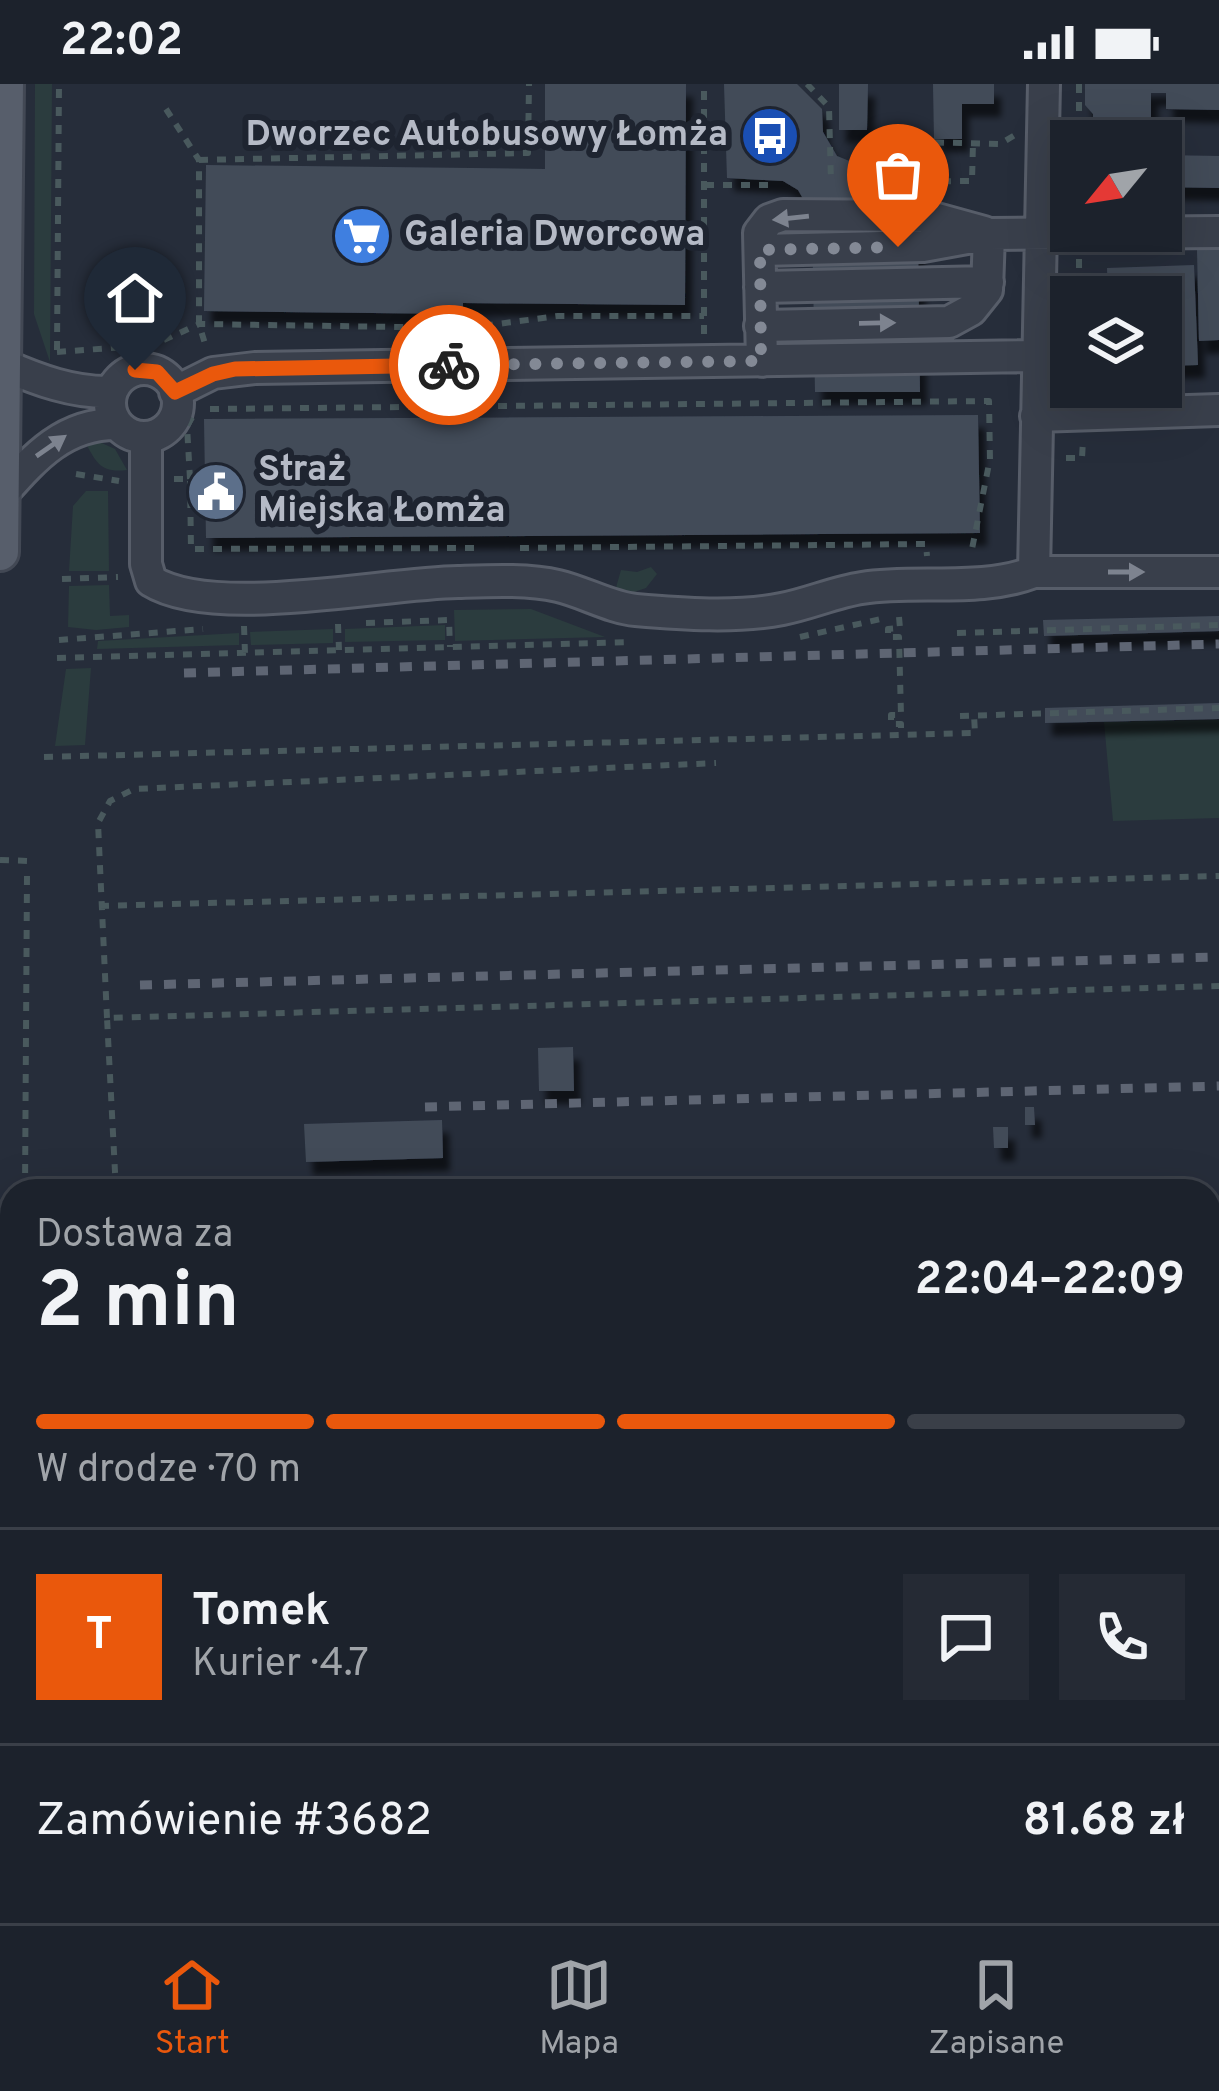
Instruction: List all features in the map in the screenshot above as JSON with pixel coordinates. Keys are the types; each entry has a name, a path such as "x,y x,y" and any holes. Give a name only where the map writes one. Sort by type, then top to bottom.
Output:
{"main road":[{"path":"0,552 5,84"}],"street":[{"path":"1034,572 1044,84"},
{"path":"761,361 759,233 783,215 926,216 989,234 1219,232"},
{"path":"760,326 949,322 971,310 988,282 989,234"},
{"path":"760,287 988,282"},
{"path":"175,392 213,374 255,368 1038,356"},
{"path":"4,365 62,386 111,392"},
{"path":"146,369 167,378 175,392 174,420 146,437 124,432 111,414 111,392 125,375 146,369"},
{"path":"1036,416 1219,410"},
{"path":"1,495 39,452 67,434 87,425 116,424"},
{"path":"146,437 146,564 151,581 168,592 243,598 455,582 553,584 630,610 716,612 779,610 862,588 974,584 1034,572 1219,572"}],"path":[{"path":"59,84 57,352 62,386"},
{"path":"199,160 528,153 529,84"},
{"path":"704,84 704,362"},
{"path":"807,84 829,107 831,183"},
{"path":"1079,84 1079,120"},
{"path":"166,109 199,160 199,324 223,408"},
{"path":"917,142 1009,141 1017,126"},
{"path":"811,184 973,181 974,143"},
{"path":"814,155 830,155"},
{"path":"705,185 792,184"},
{"path":"57,352 153,345 199,324 467,328 558,316 704,316"},
{"path":"476,548 191,549 187,426 196,413 223,408 989,400 990,459 970,564"},
{"path":"76,474 108,482 190,479"},
{"path":"500,548 926,544 927,559"},
{"path":"62,579 149,576"},
{"path":"899,616 900,628 888,629 888,637 898,637 901,715 891,715 891,724 901,724 901,735"},
{"path":"788,638 918,616"},
{"path":"975,622 976,632"},
{"path":"957,633 1219,625"},
{"path":"57,658 653,641"},
{"path":"960,716 1219,709"},
{"path":"44,757 975,733 974,715"},
{"path":"115,1179 98,823 110,802 134,789 716,763"},
{"path":"0,860 29,861"},
{"path":"25,1179 27,875"},
{"path":"100,906 1219,876"},
{"path":"107,1018 1219,986"}],"shaded area":[{"path":"35,84 52,84 50,362 34,314"},
{"path":"95,440 115,449 127,470 101,465 85,442"},
{"path":"86,491 108,491 109,571 69,571 73,506"},
{"path":"651,567 657,574 646,588 622,596 615,591 621,570"},
{"path":"109,585 110,616 129,615 129,627 68,627 69,586"},
{"path":"531,609 605,637 455,641 454,610"},
{"path":"445,625 445,640 345,642 345,629"},
{"path":"333,629 333,643 251,645 250,632"},
{"path":"239,633 239,645 97,649 98,641"},
{"path":"91,668 85,745 55,746 66,669"},
{"path":"1219,720 1219,818 1113,821 1104,722"}],"building":[{"path":"545,84 686,84 685,305 463,303 463,314 204,311 206,165 545,169"},
{"path":"724,84 797,84 822,109 823,132 837,156 862,166 917,167 920,392 815,392 812,214 798,190 783,181 727,178"},
{"path":"839,84 868,84 867,130 839,130"},
{"path":"933,84 994,84 994,104 962,104 962,139 934,139"},
{"path":"1085,84 1219,84 1219,110 1166,109 1166,93 1151,93 1151,120 1093,120 1085,105"},
{"path":"1182,155 1219,156 1219,188 1182,187"},
{"path":"1197,249 1219,249 1219,340 1199,341"},
{"path":"1194,265 1198,365 1182,365 1182,276 1107,276 1107,268"},
{"path":"978,415 980,533 206,538 204,419"},
{"path":"1219,616 1219,631 1044,636 1043,620"},
{"path":"1219,703 1219,719 1045,723 1045,708"},
{"path":"573,1047 574,1091 539,1091 538,1048"},
{"path":"1025,1107 1034,1107 1035,1125 1025,1125"},
{"path":"442,1120 443,1158 306,1162 304,1124"},
{"path":"993,1127 1008,1127 1008,1148 994,1148"}],"railway":[{"path":"184,673 1219,644"},
{"path":"140,985 1219,957"},
{"path":"425,1107 1219,1086"}],"way so far":[{"path":"449,365 761,361 760,250 898,247"}],"place":[{"name":"Dworzec Autobusowy Łomża","path":"770,136"},
{"name":"Galeria Dworcowa","path":"362,236"},
{"name":"Straż Miejska Łomża","path":"216,492"}],"route":[{"path":"135,370 157,372 175,392 235,369 449,365"}]}
